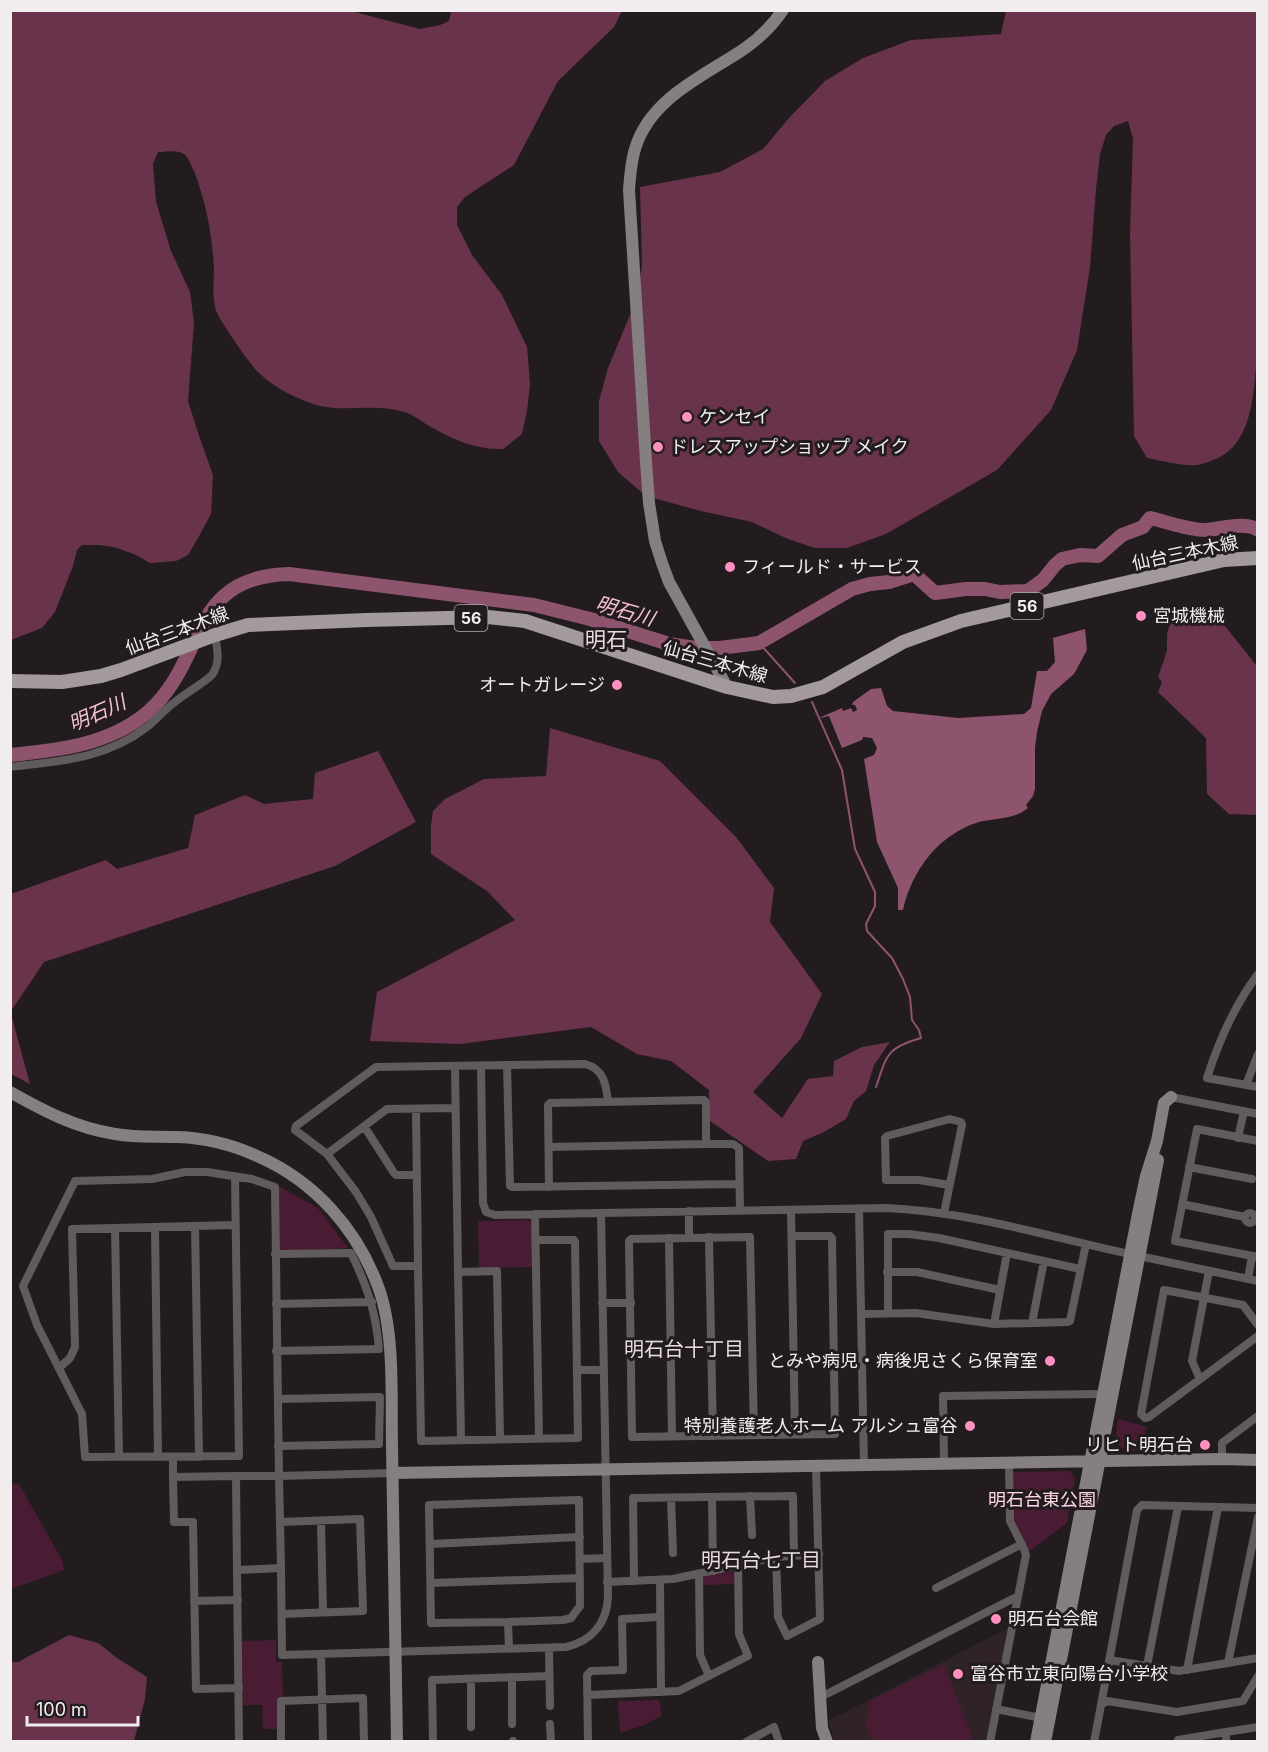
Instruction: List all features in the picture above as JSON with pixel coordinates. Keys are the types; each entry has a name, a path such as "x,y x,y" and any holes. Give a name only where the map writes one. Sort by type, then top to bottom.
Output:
{"main road":[{"name":"仙台三本木線","path":"10,681 62,682 101,676 234,628 269,623 488,617 525,621 727,687 772,697 800,695 823,687 903,642 961,621 1224,560 1257,558"}],"street":[{"path":"727,687 669,582 653,532 646,462 629,190 635,148 641,134 660,106 673,95 746,48 771,27 783,10"},
{"path":"10,766 79,758 122,744 212,675 218,664 218,658 211,636"},
{"path":"1257,974 1233,1013 1217,1047 1207,1078 1257,1087"},
{"path":"1246,1085 1257,1054"},
{"path":"507,1065 510,1186 512,1188 739,1184"},
{"path":"418,1266 393,1266 361,1200 327,1154 295,1131 296,1126 376,1067 591,1065 601,1073 608,1102"},
{"path":"455,1066 461,1440"},
{"path":"481,1066 484,1209 489,1214 906,1209 944,1213 1257,1281"},
{"path":"10,1092 54,1116 100,1131 131,1136 195,1138 237,1148 278,1166 316,1193 333,1210 349,1229 363,1252 380,1291 385,1311 390,1354 397,1742"},
{"path":"1045,1742 1095,1461 1103,1394 1171,1097 1257,1114"},
{"path":"549,1187 548,1105 550,1103 704,1100 706,1102 706,1144"},
{"path":"327,1154 387,1109 455,1108"},
{"path":"416,1109 421,1441 578,1438 575,1242 574,1240 536,1240"},
{"path":"1238,1137 1244,1111"},
{"path":"944,1213 961,1122 950,1119 885,1138 886,1180 919,1180 949,1185"},
{"path":"364,1126 396,1175 417,1174"},
{"path":"1248,1279 1255,1256 1175,1241 1197,1129 1257,1141"},
{"path":"549,1147 733,1144 739,1148 740,1211"},
{"path":"1190,1167 1256,1180"},
{"path":"235,1177 239,1456 85,1457 82,1413 36,1325 23,1286 75,1181 152,1179 185,1172 207,1172 252,1179 274,1187 282,1655 566,1647 580,1643 595,1632 607,1611 608,1582 601,1213"},
{"path":"1182,1204 1245,1217 1251,1213 1256,1219"},
{"path":"859,1209 864,1466"},
{"path":"791,1210 795,1434"},
{"path":"688,1211 689,1238"},
{"path":"536,1214 539,1439"},
{"path":"195,1226 199,1456"},
{"path":"59,1368 70,1358 75,1347 72,1229 235,1226"},
{"path":"155,1227 158,1457"},
{"path":"115,1228 119,1457"},
{"path":"888,1314 888,1234 929,1236 1080,1269"},
{"path":"754,1435 750,1237 631,1239 629,1241 632,1437 835,1434 832,1238 830,1236 792,1236"},
{"path":"669,1238 672,1437"},
{"path":"709,1238 713,1436"},
{"path":"861,1314 916,1313 994,1324 1068,1322 1086,1244"},
{"path":"275,1254 351,1253 372,1302 380,1349 276,1351"},
{"path":"994,1324 1007,1253"},
{"path":"1036,1742 1095,1461 1135,1255"},
{"path":"1032,1323 1044,1261"},
{"path":"458,1272 497,1271 500,1439"},
{"path":"1200,1379 1192,1361 1209,1271"},
{"path":"887,1272 917,1272 1000,1290"},
{"path":"1257,1325 1243,1305 1164,1290 1141,1414 1145,1418 1149,1417 1257,1336"},
{"path":"276,1304 372,1302"},
{"path":"602,1304 631,1303"},
{"path":"578,1370 604,1370"},
{"path":"944,1464 943,1396 1103,1394"},
{"path":"278,1399 380,1397 379,1444 278,1446"},
{"path":"1222,1459 1222,1443 1257,1416"},
{"path":"173,1457 174,1522 193,1522 196,1689 238,1688"},
{"path":"173,1477 1257,1460"},
{"path":"990,1742 1026,1555 1010,1521 1009,1463"},
{"path":"776,1557 778,1617 787,1636 820,1619 816,1467"},
{"path":"236,1476 239,1742"},
{"path":"750,1496 752,1535"},
{"path":"634,1581 633,1498 793,1496 794,1555"},
{"path":"712,1497 713,1570"},
{"path":"671,1498 673,1553"},
{"path":"579,1500 580,1606 571,1618 563,1620 431,1623 430,1544 429,1505 579,1500"},
{"path":"1094,1742 1137,1510 1142,1505 1257,1508"},
{"path":"1147,1666 1178,1507"},
{"path":"1187,1670 1218,1507"},
{"path":"1228,1663 1257,1517"},
{"path":"280,1522 360,1519 363,1611 282,1614"},
{"path":"321,1521 323,1612"},
{"path":"430,1544 580,1537"},
{"path":"936,1588 1022,1544"},
{"path":"608,1582 660,1581 776,1557 819,1554"},
{"path":"580,1558 607,1558"},
{"path":"587,1695 679,1691 748,1656 739,1634 738,1565"},
{"path":"237,1570 281,1568"},
{"path":"699,1574 700,1654 709,1676"},
{"path":"431,1583 580,1578"},
{"path":"660,1581 661,1692"},
{"path":"819,1698 1018,1596"},
{"path":"194,1601 238,1600"},
{"path":"588,1742 587,1675 591,1671 623,1670 622,1619 660,1617"},
{"path":"508,1622 509,1648"},
{"path":"549,1648 550,1706"},
{"path":"321,1654 323,1742"},
{"path":"1109,1660 1179,1671 1257,1658"},
{"path":"818,1662 822,1728 827,1742"},
{"path":"433,1742 432,1680 549,1676"},
{"path":"1101,1705 1107,1701 1177,1712 1243,1701 1257,1676"},
{"path":"512,1677 512,1724"},
{"path":"471,1679 471,1728"},
{"path":"281,1742 281,1701 363,1698 364,1742"},
{"path":"996,1709 1041,1718"},
{"path":"550,1724 551,1742"},
{"path":"746,1742 774,1727 779,1742"},
{"path":"1178,1742 1178,1740 1257,1727"},
{"path":"1226,1732 1226,1742"}],"shaded area":[{"path":"347,10 420,29 449,21 451,11 622,11 614,27 558,81 514,165 465,197 457,207 457,225 472,255 502,295 527,347 530,384 522,434 503,449 484,448 448,436 407,413 381,408 325,407 303,400 271,383 250,363 216,312 213,255 208,218 189,160 179,152 158,152 153,164 156,202 171,251 190,292 194,323 188,401 213,475 211,514 188,555 176,561 150,563 114,547 82,545 77,550 55,612 42,628 11,640 11,11"},
{"path":"1006,11 1257,11 1257,358 1252,403 1243,432 1235,444 1225,454 1211,461 1198,465 1185,465 1147,458 1134,436 1130,233 1133,139 1128,121 1114,126 1106,135 1100,154 1090,267 1077,350 1051,410 997,470 886,534 847,548 815,548 788,539 752,522 646,496 618,472 599,441 599,401 608,368 637,298 642,265 640,187 720,172 763,149 825,81 863,58 911,40 1001,34"},
{"path":"1202,616 1225,626 1256,665 1257,659 1257,815 1229,814 1207,794 1206,738 1158,692 1162,682 1158,677 1167,651 1167,634 1171,620"},
{"path":"1085,629 1087,650 1074,674 1051,694 1042,711 1035,748 1035,789 1026,805 1028,808 1011,816 979,822 952,835 929,856 920,868 907,895 903,910 898,910 898,888 877,842 864,759 874,755 877,748 872,738 863,737 862,740 842,748 829,716 821,717 842,708 843,711 851,708 853,712 857,710 855,705 852,705 853,702 871,689 881,688 887,706 893,711 958,718 1024,714 1031,708 1037,671 1047,671 1055,662 1053,638"},
{"path":"550,728 660,761 736,837 774,888 770,922 822,994 801,1038 753,1092 782,1118 808,1079 833,1076 834,1061 862,1047 890,1042 874,1065 866,1091 854,1101 846,1119 803,1141 796,1159 768,1161 710,1121 709,1090 671,1061 637,1054 591,1027 460,1044 370,1041 377,992 515,920 487,891 431,854 433,811 445,799 484,779 546,776"},
{"path":"378,751 416,822 335,866 44,962 11,1011 11,894 106,860 117,869 188,848 195,815 245,795 264,804 313,799 315,773"},
{"path":"11,1014 30,1084 11,1074"},
{"name":"富谷市立東向陽台小学校","path":"1008,1628 986,1741 835,1741 828,1721"},
{"path":"69,1635 98,1643 147,1677 145,1699 134,1741 11,1741 11,1662 18,1662"}],"green space":[{"path":"279,1186 318,1208 348,1248 283,1252 279,1247"},
{"path":"528,1220 532,1224 533,1267 479,1268 478,1221"},
{"path":"1118,1419 1147,1427 1145,1431 1150,1441 1151,1451 1121,1448 1117,1438"},
{"name":"明石台東公園","path":"1070,1471 1075,1478 1067,1523 1030,1551 1014,1520 1013,1472"},
{"path":"11,1483 19,1484 62,1560 64,1570 14,1588 10,1588"},
{"path":"730,1570 734,1574 734,1584 703,1585 705,1576"},
{"path":"276,1640 276,1662 282,1662 283,1697 277,1698 277,1729 263,1729 262,1705 243,1705 241,1641"},
{"path":"944,1665 974,1741 872,1741 866,1725 870,1701"},
{"path":"659,1700 662,1715 647,1724 620,1733 618,1701"}],"waterway":[{"name":"明石川","path":"10,755 83,744 117,732 133,723 148,712 167,691 215,605 232,589 256,579 289,574 534,605 590,619 669,644 695,648 720,648 759,643 852,589 889,582 914,574 935,593 966,589 1000,592 1028,591 1043,580 1062,559 1080,555 1098,556 1122,535 1143,527 1150,518 1199,530 1240,526 1253,527 1258,530"},
{"path":"759,643 795,683"},
{"path":"812,702 842,770 855,849 875,892 875,906 866,924 867,931 892,958 903,979 910,997 912,1020 921,1038 894,1049 886,1060 876,1087"}],"place":[{"name":"ケンセイ","path":"687,417"},
{"name":"ドレスアップショップ メイク","path":"658,447"},
{"name":"フィールド・サービス","path":"730,567"},
{"name":"宮城機械","path":"1141,616"},
{"name":"オートガレージ","path":"617,685"},
{"name":"とみや病児・病後児さくら保育室","path":"1050,1361"},
{"name":"特別養護老人ホーム アルシュ富谷","path":"970,1426"},
{"name":"リヒト明石台","path":"1205,1445"},
{"name":"明石台会館","path":"996,1619"},
{"name":"富谷市立東向陽台小学校","path":"958,1674"}],"district":[{"name":"明石","path":"606,640"},
{"name":"明石台十丁目","path":"684,1349"},
{"name":"明石台七丁目","path":"761,1560"}]}
